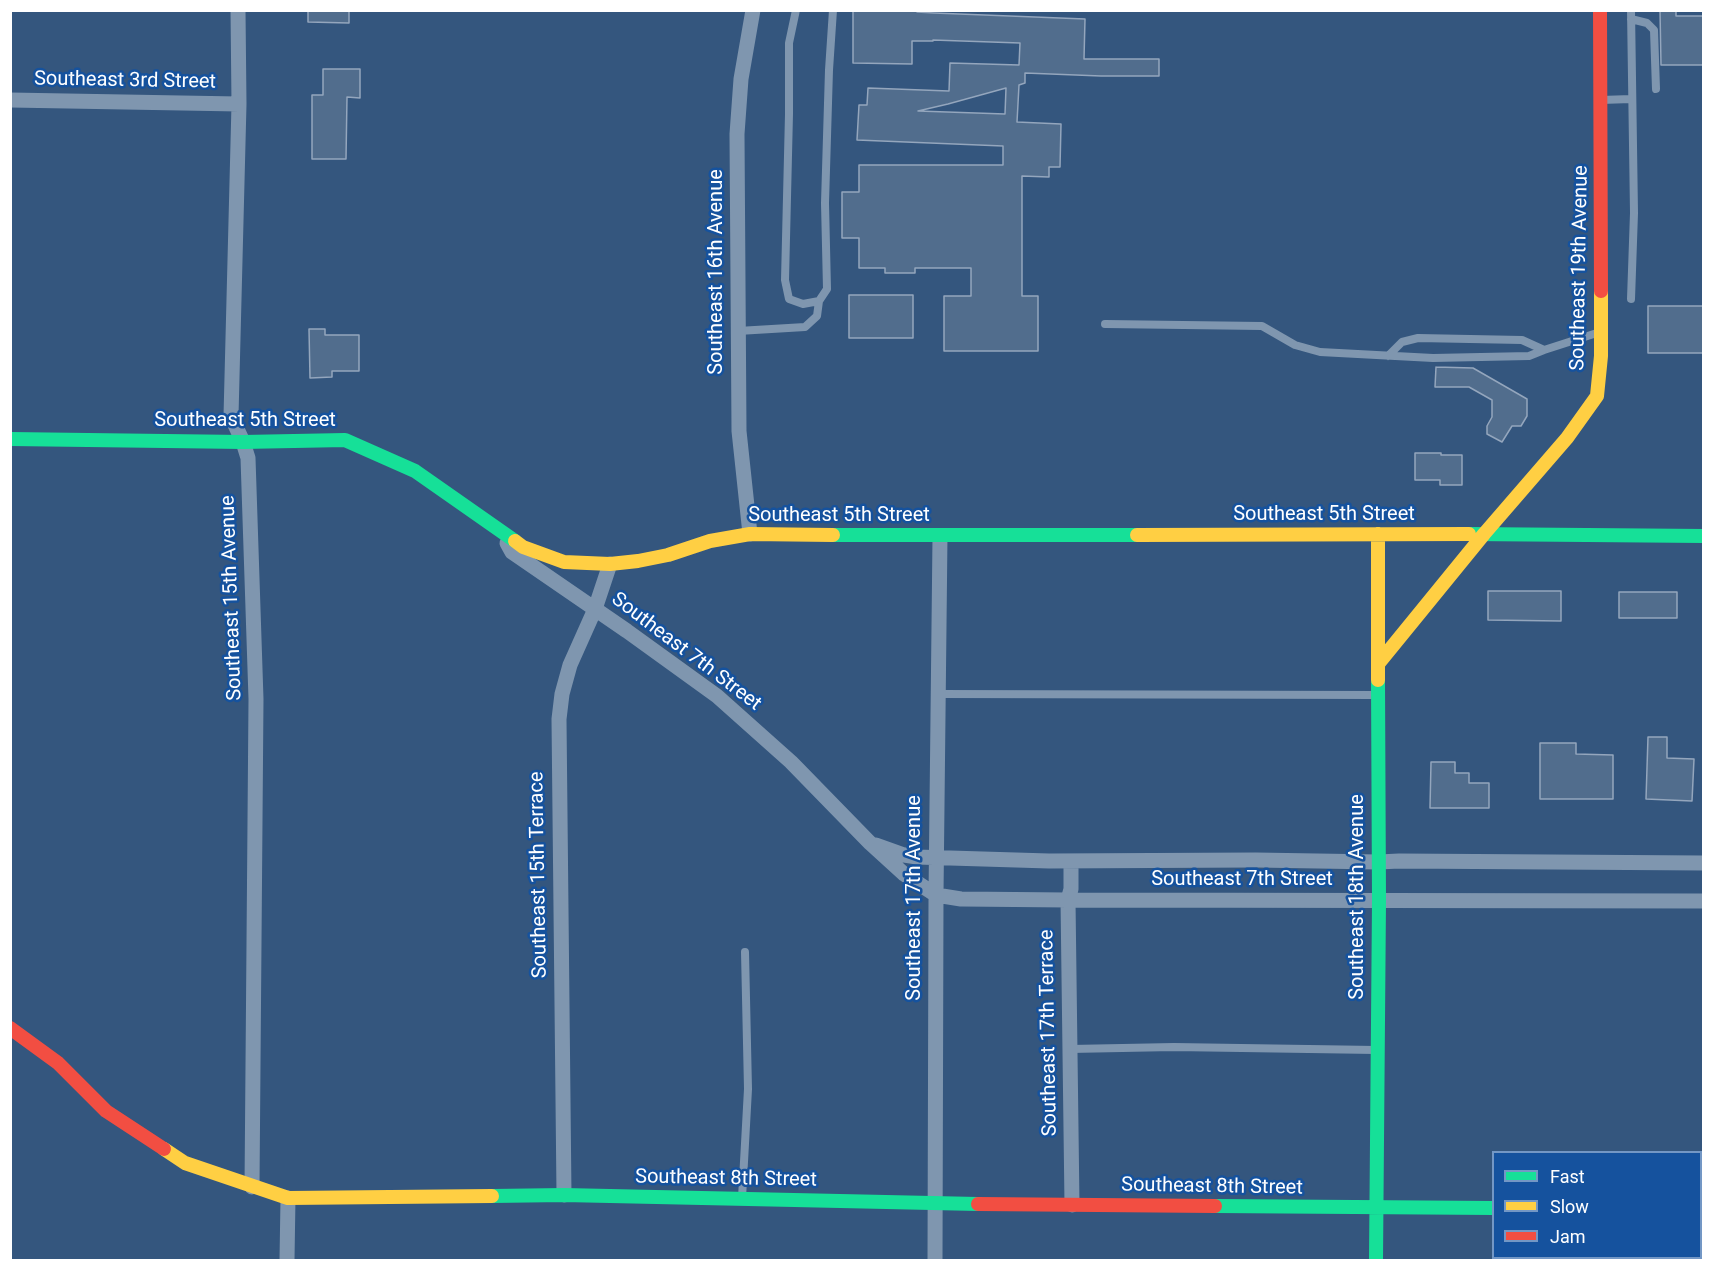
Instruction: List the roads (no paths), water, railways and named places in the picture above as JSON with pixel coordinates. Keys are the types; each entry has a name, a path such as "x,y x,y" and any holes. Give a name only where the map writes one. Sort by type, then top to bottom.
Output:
{"street":[{"name":"Southeast 15th Avenue","path":"238,10 239,104 231,416 248,458 251,513 256,699 252,1187"},
{"name":"Southeast 16th Avenue","path":"750,534 739,431 737,134 741,79 753,10"},
{"name":"Southeast 19th Avenue","path":"1378,664 1484,534 1567,438 1596,396 1601,356 1600,10"},
{"name":"Southeast 3rd Street","path":"10,100 239,104"},
{"name":"Southeast 5th Street","path":"10,439 243,442 345,440 415,471 523,547 564,562 610,564 638,561 668,555 710,541 750,534 1704,536"},
{"name":"Southeast 7th Street","path":"496,528 513,552 717,696 790,762 870,843 904,873 936,895 961,899 1068,900 1704,901"},
{"name":"Southeast 18th Avenue","path":"1376,1260 1379,901 1378,534"},
{"name":"Southeast 17th Avenue","path":"935,1260 940,536"},
{"name":"Southeast 15th Terrace","path":"564,1195 559,719 562,694 570,665 595,609 610,564"},
{"name":"Southeast 7th Street","path":"870,843 904,855 936,858 1071,861 1704,863"},
{"name":"Southeast 17th Terrace","path":"1071,861 1071,889 1068,900 1072,1205"},
{"name":"Southeast 8th Street","path":"10,1028 58,1063 106,1111 184,1163 288,1198 564,1195 935,1204 1492,1208"},
{"path":"287,1260 288,1198"}],"lane":[{"path":"796,10 789,43 785,280 789,299 803,304 819,301"},
{"path":"738,331 805,327 817,316 819,301 827,289 825,203 833,10"},
{"path":"1631,299 1634,213 1631,15 1647,22 1654,30 1656,89"},
{"path":"1600,100 1631,99"},
{"path":"1105,324 1262,326 1295,345 1320,352 1433,358 1529,356 1601,332"},
{"path":"1388,356 1402,342 1418,338 1522,340 1544,350"},
{"path":"938,694 1378,695"},
{"path":"742,1199 748,1089 745,952"},
{"path":"1070,1049 1174,1047 1377,1050"}]}
